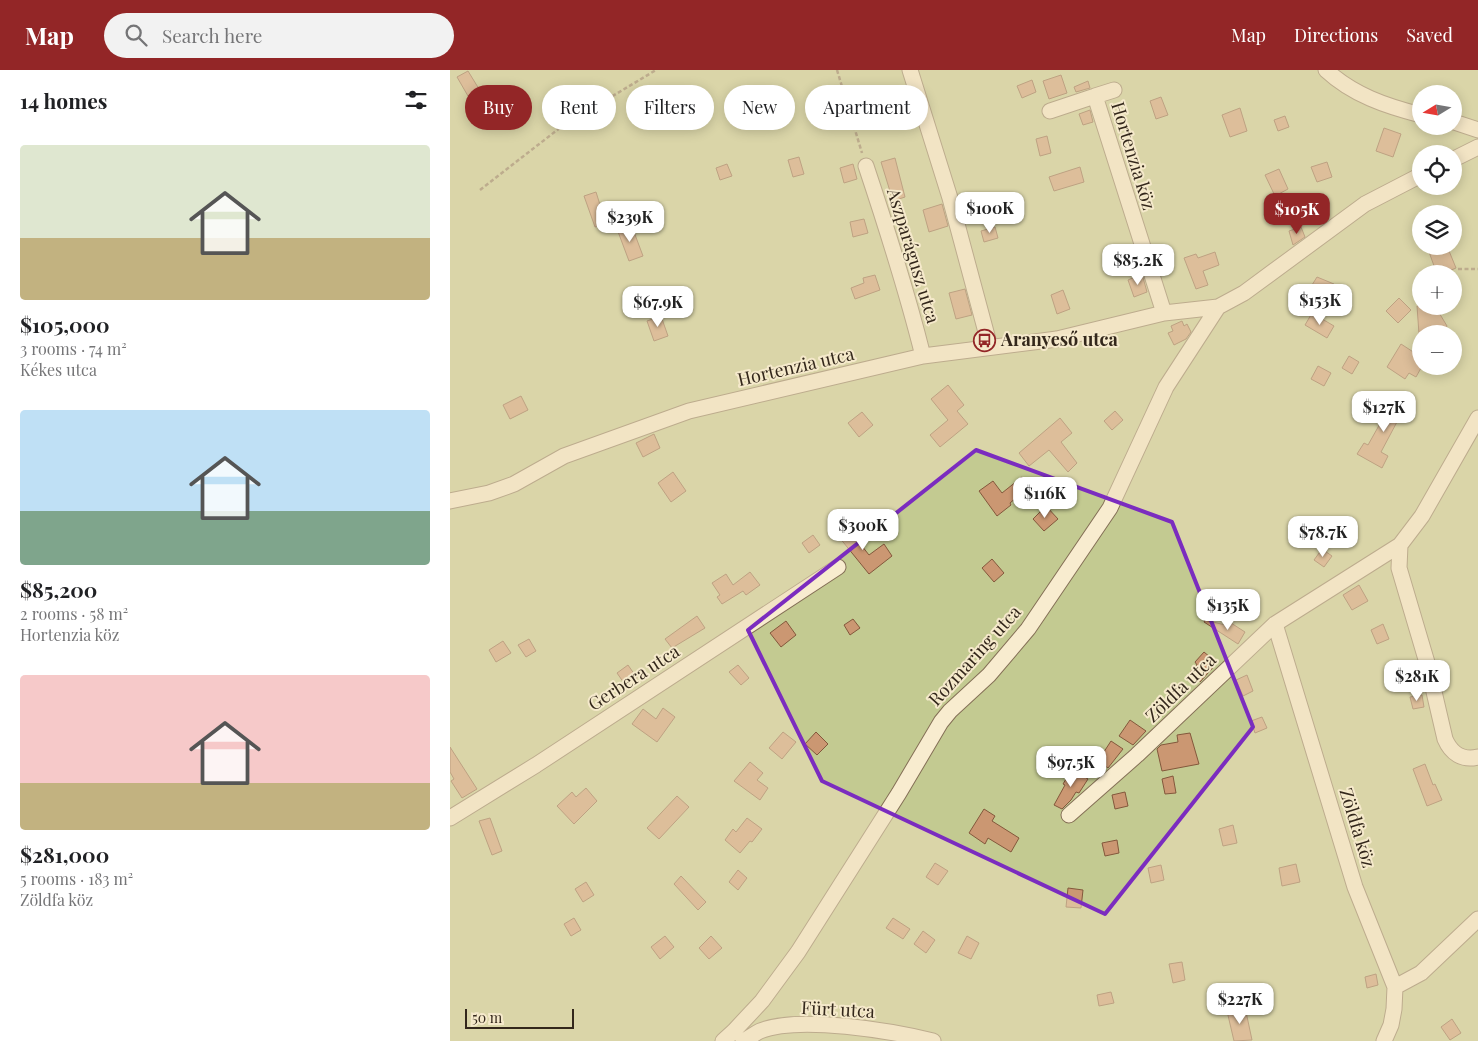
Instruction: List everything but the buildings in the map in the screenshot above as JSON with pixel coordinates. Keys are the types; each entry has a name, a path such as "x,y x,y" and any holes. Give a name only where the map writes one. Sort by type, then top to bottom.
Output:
{"street":[{"path":"910,70 950,198 990,347"},
{"path":"1326,70 1338,81 1355,92 1383,104 1412,112"},
{"name":"Hortenzia köz","path":"1050,111 1114,90"},
{"name":"Hortenzia köz","path":"1095,96 1145,259 1164,313"},
{"path":"1462,125 1478,130"},
{"path":"1462,155 1478,147"},
{"name":"Aszparágusz utca","path":"866,166 914,319 923,356"},
{"path":"1218,307 1244,293 1365,204 1412,180"},
{"name":"Hortenzia utca","path":"450,501 489,493 514,484 564,456 689,411 923,356 1057,339 1164,313 1218,307"},
{"name":"Rozmaring utca","path":"723,1041 762,1001 798,952 899,793 941,722 950,711 989,675 1028,629 1110,508 1166,387 1218,307"},
{"name":"Zöldfa utca","path":"1069,815 1137,755 1275,624 1400,545 1422,516 1478,418"},
{"path":"1400,545 1399,568 1428,666 1445,739 1455,754 1465,758 1478,757"},
{"name":"Gerbera utca","path":"450,818 544,760 838,567"},
{"name":"Zöldfa köz","path":"1275,624 1355,887 1395,987 1391,1025 1384,1041"},
{"path":"1395,987 1421,974 1478,918"},
{"name":"Fürt utca","path":"743,1041 760,1031 776,1027 806,1024 890,1032 933,1041"}],"path":[{"path":"480,190 561,126 656,70"},
{"path":"837,70 866,166"},
{"path":"1462,269 1478,269"}],"highlighted area":[{"path":"976,450 1172,522 1253,727 1105,914 822,781 748,630"}],"green space":[{"path":"450,70 1478,70 1478,1041 450,1041"}],"place":[{"name":"Aranyeső utca","path":"985,340"}]}
